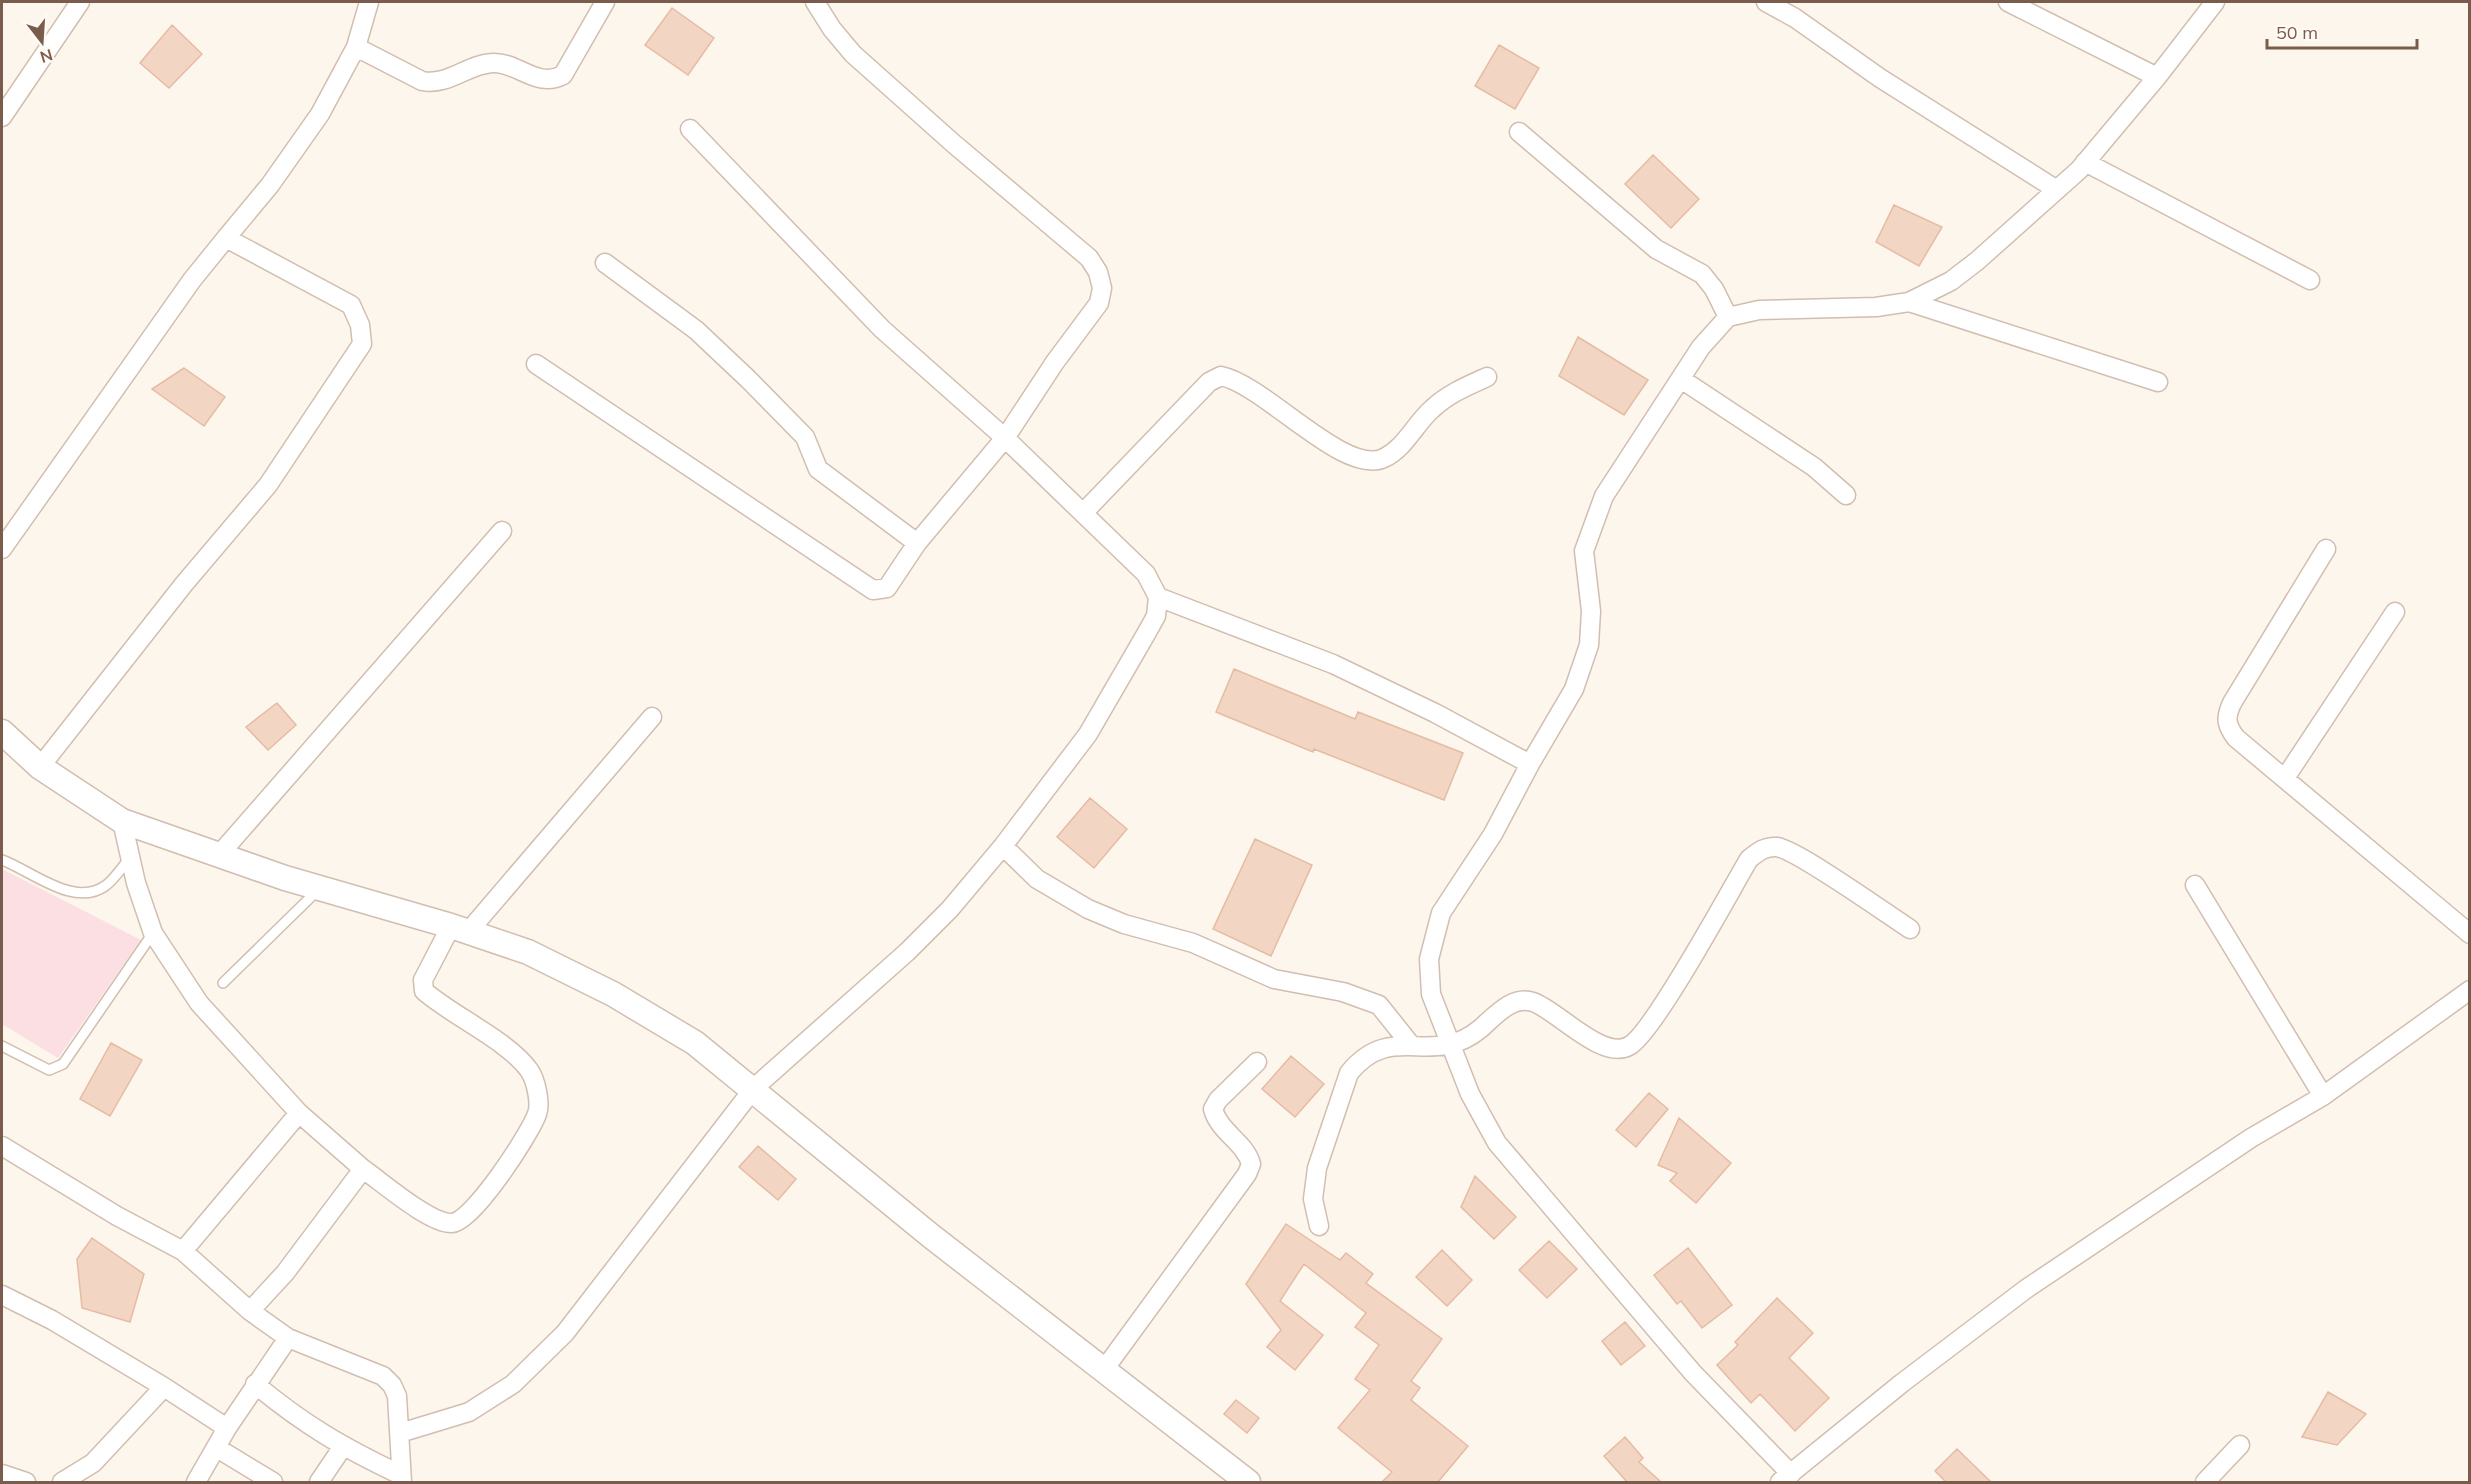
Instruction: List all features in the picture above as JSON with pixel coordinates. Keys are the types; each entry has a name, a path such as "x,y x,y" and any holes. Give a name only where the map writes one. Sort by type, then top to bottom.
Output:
{"street":[{"path":"2,117 80,2"},
{"path":"2,549 186,290 270,185 320,114 356,47 369,2"},
{"path":"356,47 422,81 433,83 450,79 473,67 495,63 542,80 555,79 563,75 606,2"},
{"path":"536,364 873,590 887,588 917,543 1005,438 1055,362 1100,303 1102,288 1098,272 1089,258 954,144 853,54 832,29 815,2"},
{"path":"1766,2 1795,18 1880,78 2057,190"},
{"path":"2008,2 2157,77"},
{"path":"2215,2 2157,77 2085,162 1977,261 1951,280 1909,302 1875,307 1759,310 1728,317 1701,348 1604,496 1584,551 1591,611 1589,645 1574,689 1492,834 1441,913 1429,958 1431,994 1470,1094 1497,1143 1785,1478 1902,1383 2025,1289 2252,1138 2323,1096 2469,990"},
{"path":"400,1433 469,1412 513,1384 565,1333 754,1088 907,952 950,909 1003,846 1089,734 1156,616 1158,597 1146,574 1005,438 882,329 690,129"},
{"path":"1519,132 1656,249 1674,261 1702,273 1714,289 1728,317"},
{"path":"2085,162 2310,280"},
{"path":"40,767 184,584 268,485 362,344 360,325 351,305 226,238"},
{"path":"605,263 696,330 748,379 805,437 818,469 917,543"},
{"path":"1909,302 2158,382"},
{"path":"1084,513 1209,382 1221,376 1242,384 1344,454 1370,461 1384,458 1403,444 1431,409 1453,392 1487,377"},
{"path":"1681,379 1814,467 1846,495"},
{"path":"219,855 502,531"},
{"path":"2326,549 2226,715 2228,725 2236,738 2469,934"},
{"path":"1158,597 1333,664 1435,713 1530,764"},
{"path":"2284,778 2395,612"},
{"path":"122,821 136,884 153,933 199,1003 299,1113 363,1169 434,1218 451,1223 462,1220 499,1176 537,1113 537,1090 530,1071 507,1048 446,1010 424,992 423,980 460,929 652,717"},
{"path":"3,738 40,767 122,821 320,888 460,929 528,952 613,994 695,1043 754,1088 931,1236 1248,1482"},
{"path":"1003,846 1037,879 1088,909 1124,924 1193,943 1274,979 1343,992 1379,1005 1411,1045"},
{"path":"1319,1226 1312,1199 1317,1168 1349,1073 1359,1062 1374,1051 1411,1045 1431,1048 1451,1046 1473,1034 1510,1004 1520,1000 1534,1002 1587,1037 1615,1049 1628,1047 1651,1024 1749,859 1765,847 1780,847 1910,929"},
{"path":"2195,885 2323,1096"},
{"path":"1103,1371 1247,1174 1251,1164 1248,1152 1230,1136 1215,1116 1213,1109 1218,1100 1257,1062"},
{"path":"183,1251 299,1113"},
{"path":"2,1146 117,1216 183,1251 250,1311 288,1338 383,1376 392,1385 397,1396 402,1479 342,1448 292,1415 255,1384"},
{"path":"250,1311 285,1273 363,1169"},
{"path":"2,1295 51,1320 164,1387 227,1428"},
{"path":"196,1482 255,1384 288,1338"},
{"path":"62,1482 93,1464 164,1387"},
{"path":"2205,1482 2240,1445"},
{"path":"217,1448 273,1482"},
{"path":"319,1482 342,1448"},
{"path":"2,1474 26,1482"}],"lane":[{"path":"2,860 64,890 88,895 106,886 131,856"},
{"path":"223,983 320,888"},
{"path":"2,1046 49,1071 63,1064 153,933"}],"shaded area":[{"path":"2,869 141,940 58,1058 2,1024"}],"building":[{"path":"672,8 714,38 688,75 645,45"},
{"path":"172,25 202,54 169,88 140,63"},
{"path":"1499,45 1539,68 1515,109 1475,86"},
{"path":"1653,155 1699,199 1671,228 1625,184"},
{"path":"1894,205 1942,227 1919,266 1876,242"},
{"path":"1578,337 1648,380 1624,415 1559,376"},
{"path":"184,368 225,397 204,426 152,389"},
{"path":"1234,669 1355,719 1358,712 1463,753 1444,800 1314,749 1313,752 1216,712"},
{"path":"277,703 296,725 268,750 246,727"},
{"path":"1090,798 1127,829 1094,868 1057,837"},
{"path":"1255,839 1312,865 1271,956 1213,929"},
{"path":"111,1043 142,1060 110,1116 80,1099"},
{"path":"1291,1056 1324,1084 1295,1117 1262,1089"},
{"path":"1649,1093 1668,1109 1636,1147 1616,1130"},
{"path":"1679,1118 1731,1163 1696,1203 1670,1181 1677,1173 1658,1165"},
{"path":"758,1146 796,1179 778,1200 739,1167"},
{"path":"1475,1176 1516,1217 1494,1239 1461,1207"},
{"path":"1286,1224 1340,1260 1346,1253 1373,1274 1366,1283 1442,1339 1411,1381 1420,1388 1411,1400 1468,1446 1438,1482 1382,1482 1392,1472 1338,1428 1370,1390 1355,1379 1379,1345 1355,1327 1366,1313 1304,1264 1280,1301 1323,1335 1295,1370 1267,1347 1281,1330 1246,1284"},
{"path":"92,1238 144,1274 130,1322 82,1308 77,1259"},
{"path":"1549,1241 1577,1269 1547,1298 1519,1270"},
{"path":"1688,1248 1732,1305 1702,1328 1681,1301 1677,1304 1654,1275"},
{"path":"1442,1250 1472,1280 1447,1306 1416,1277"},
{"path":"1777,1298 1813,1333 1789,1358 1829,1398 1795,1431 1760,1394 1751,1403 1717,1365 1738,1345 1735,1342"},
{"path":"1625,1322 1645,1346 1621,1365 1602,1341"},
{"path":"2328,1392 2366,1414 2337,1445 2302,1437"},
{"path":"1236,1400 1259,1418 1247,1433 1224,1414"},
{"path":"1625,1437 1643,1458 1639,1462 1661,1482 1627,1482 1604,1456"},
{"path":"1957,1449 1991,1482 1946,1482 1935,1471"}]}
